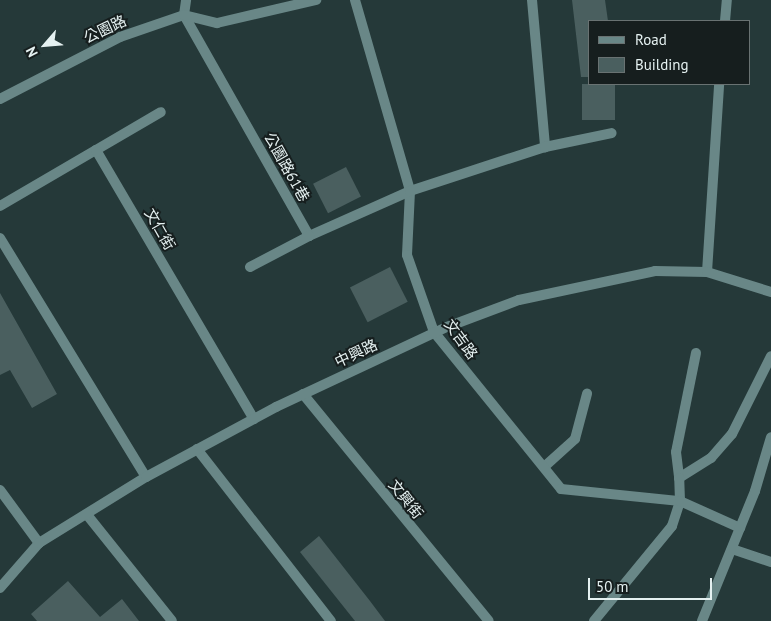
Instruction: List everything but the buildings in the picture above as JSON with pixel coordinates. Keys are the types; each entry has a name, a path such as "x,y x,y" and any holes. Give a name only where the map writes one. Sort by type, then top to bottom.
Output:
{"street":[{"path":"186,0 184,15 217,23 316,0"},
{"name":"文吉路","path":"355,0 410,191 407,255 434,332 561,489 680,501 740,528"},
{"path":"532,0 545,147"},
{"path":"725,20 726,0"},
{"name":"公園路","path":"0,99 120,37 184,15"},
{"name":"公園路61巷","path":"184,15 309,236"},
{"path":"707,272 719,85"},
{"path":"0,206 161,112"},
{"path":"250,266 309,236 410,191 545,147 612,133"},
{"name":"文仁街","path":"96,150 254,419"},
{"path":"0,238 146,477"},
{"name":"中興路","path":"0,588 39,544 88,516 146,477 303,394 434,332 519,300 600,279 655,271 707,272 771,292"},
{"path":"594,621 672,526 680,501 676,452 696,352"},
{"path":"679,478 711,458 732,434 771,356"},
{"name":"文興街","path":"303,394 490,621"},
{"path":"544,467 575,439 587,394"},
{"path":"702,621 740,528 771,437"},
{"path":"197,450 331,621"},
{"path":"0,490 39,544"},
{"path":"88,516 172,621"},
{"path":"732,549 771,562"}]}
